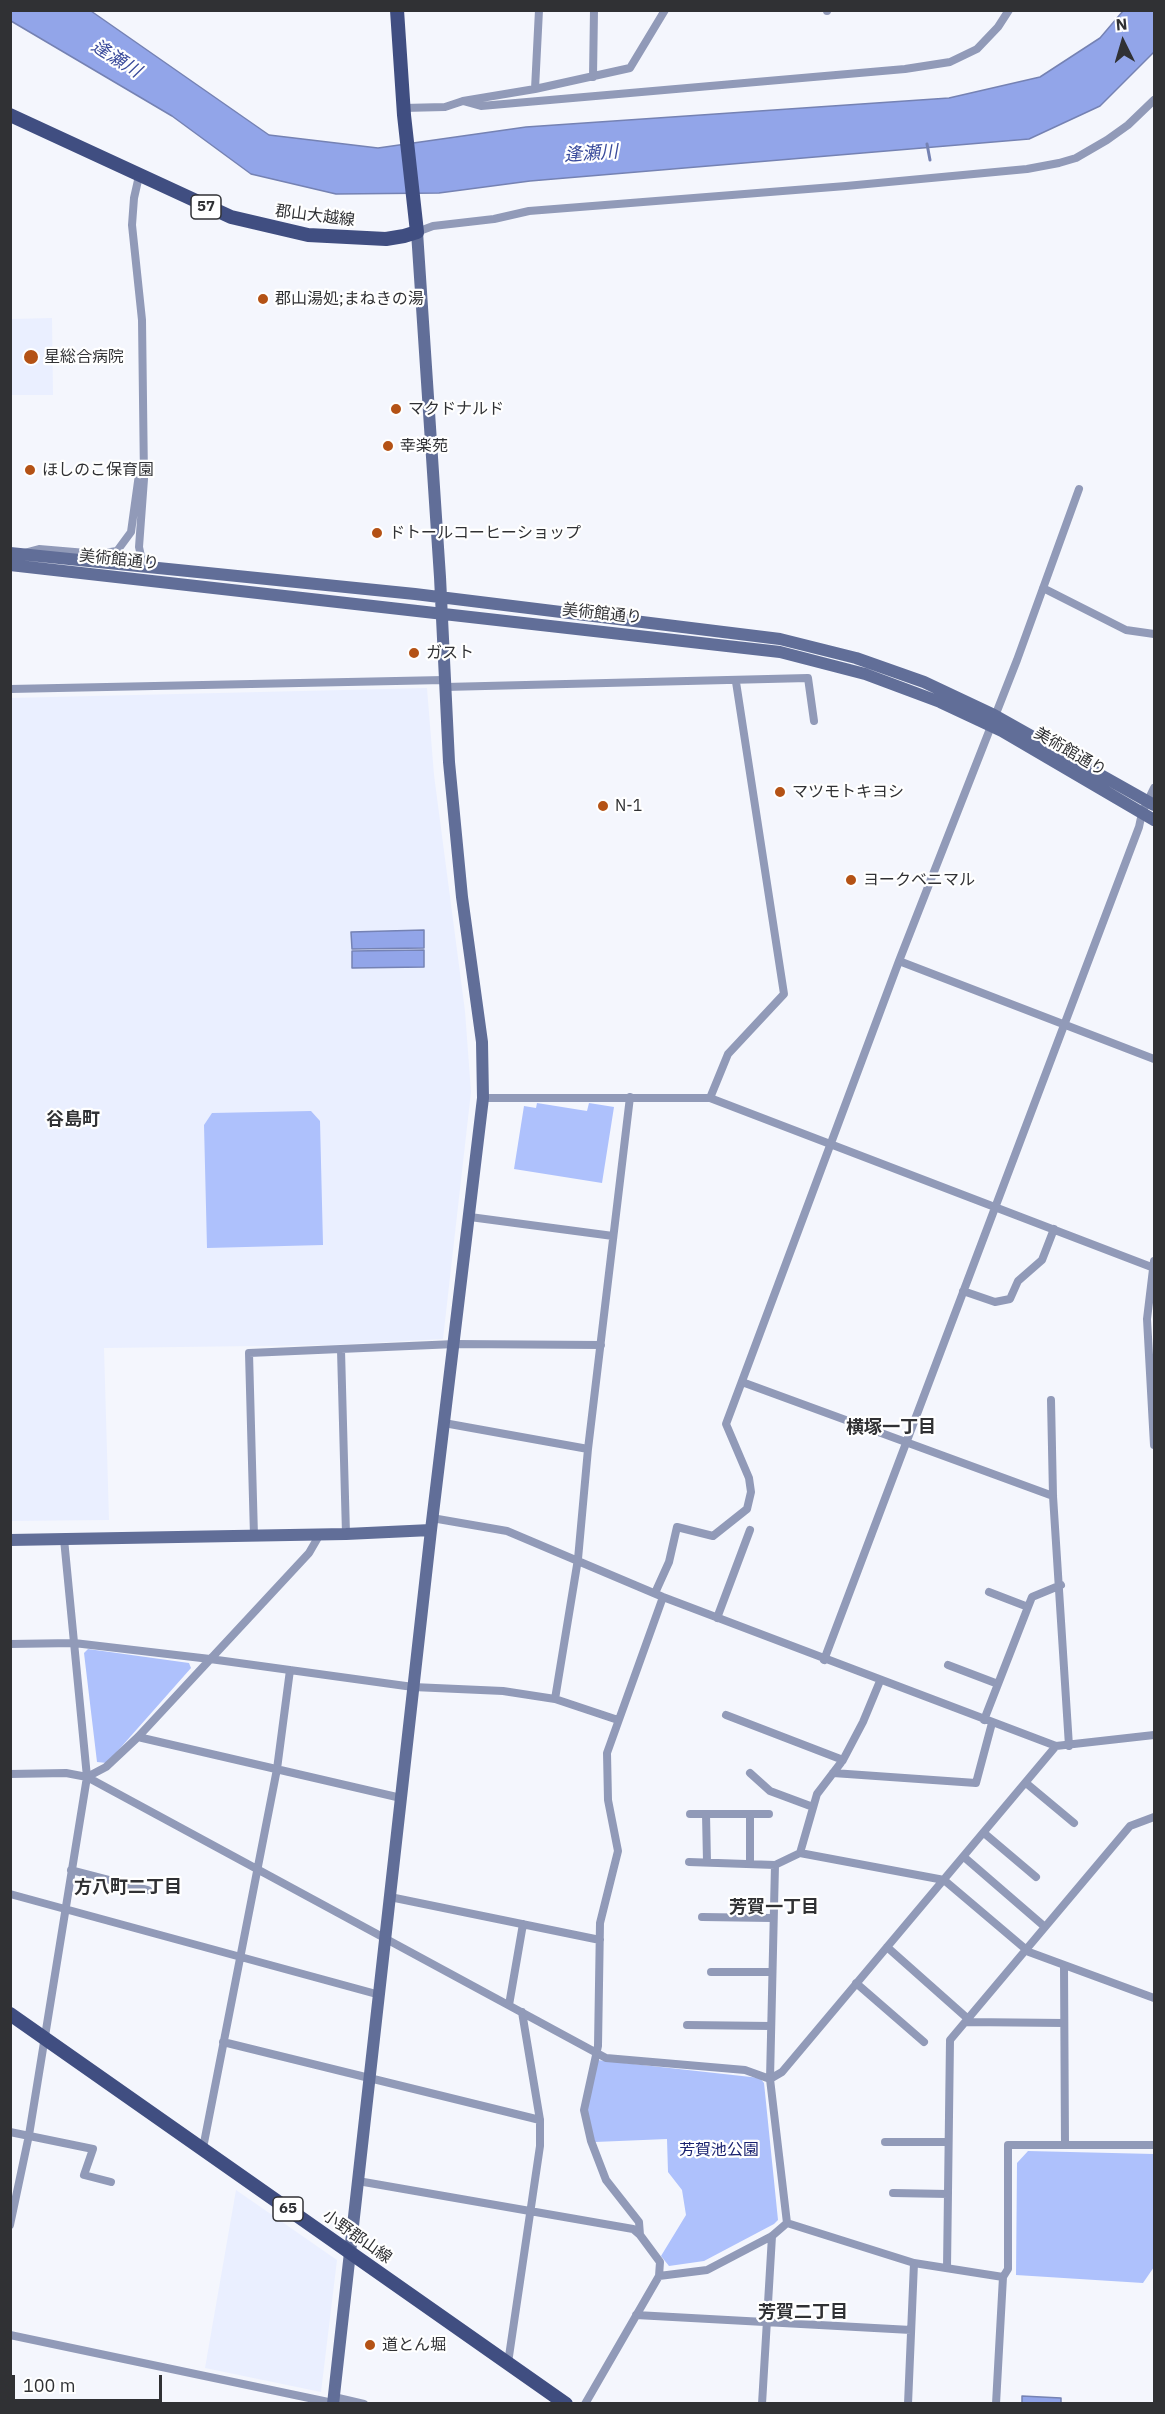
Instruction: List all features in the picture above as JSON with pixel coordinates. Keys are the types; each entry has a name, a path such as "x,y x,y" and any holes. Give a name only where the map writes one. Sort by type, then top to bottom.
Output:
{"main road":[{"path":"397,10 404,111 417,227"},
{"name":"郡山大越線","path":"10,114 221,213 272,228 308,235 386,239 417,227"},
{"name":"小野郡山線","path":"10,2014 566,2403"}],"street":[{"path":"535,89 539,10"},
{"path":"593,77 594,10"},
{"path":"404,111 438,108 630,68 665,10"},
{"path":"463,101 481,106 905,69 950,63 977,49 998,27 1009,10"},
{"path":"333,2401 371,2080 431,1524 455,1344 483,1098 482,1042 453,817 417,227 494,219 529,211 1027,169 1076,158 1107,140 1155,100"},
{"path":"1142,112 1155,109"},
{"path":"139,176 134,198 132,225 141,320 144,479 140,552 144,561 152,568"},
{"path":"16,554 39,549 98,554 117,551 132,532 137,477 142,464"},
{"path":"640,2235 639,2223 606,2180 585,2119 584,2100 596,2052 603,1905 618,1851 608,1800 607,1753 659,1595 677,1527 713,1536 747,1509 751,1492 750,1478 726,1424 898,961 1043,588 1079,489"},
{"name":"美術館通り","path":"16,554 441,598 780,639 890,669 992,720 1148,806 1155,820"},
{"name":"美術館通り","path":"10,565 780,652 874,677 992,720"},
{"path":"1043,588 1129,631 1155,633"},
{"path":"10,689 445,683 736,682 808,678 814,721"},
{"path":"710,1098 728,1054 784,994 736,682"},
{"path":"824,1660 994,1205 1155,788"},
{"path":"898,961 1155,1059"},
{"path":"555,1699 578,1559 588,1449 630,1097"},
{"path":"483,1098 710,1098 831,1146 1154,1266 1147,1319 1155,1445"},
{"path":"470,1217 613,1236"},
{"path":"963,1291 995,1302 1010,1299 1018,1281 1042,1260 1054,1229"},
{"path":"254,1536 249,1353 455,1344 601,1344"},
{"path":"341,1350 346,1534"},
{"path":"742,1382 1053,1496"},
{"path":"1051,1400 1053,1496 1061,1585 1069,1746"},
{"path":"444,1423 588,1449"},
{"path":"10,1540 346,1534 431,1524 507,1531 659,1595 824,1660 1056,1746 1155,1734"},
{"path":"717,1618 750,1530"},
{"path":"87,1777 106,1767 138,1737 309,1553 320,1534"},
{"path":"10,2225 29,2135 87,1777 64,1539"},
{"path":"833,1773 976,1783 998,1684 1032,1597 1061,1585"},
{"path":"989,1592 1028,1607"},
{"path":"10,1644 74,1643 413,1687 503,1691 555,1699 618,1720"},
{"path":"948,1665 998,1684"},
{"path":"203,2148 277,1769 290,1670"},
{"path":"800,1853 817,1794 843,1760 863,1722 880,1681"},
{"path":"726,1715 843,1760"},
{"path":"138,1737 401,1798"},
{"path":"770,2079 782,2072 1056,1746"},
{"path":"10,1774 66,1773 87,1777 256,1871 606,2058 745,2070 770,2079"},
{"path":"750,1773 770,1791 813,1807"},
{"path":"1026,1783 1074,1823"},
{"path":"690,1814 769,1814"},
{"path":"706,1814 707,1862"},
{"path":"750,1815 750,1862"},
{"path":"946,2268 950,2040 1130,1826 1155,1817"},
{"path":"984,1833 1036,1877"},
{"path":"689,1862 750,1862 776,1865 800,1853 944,1880 1026,1950 1155,1998"},
{"path":"964,1857 1045,1927"},
{"path":"776,1865 772,1918 770,2079 787,2223"},
{"path":"71,1870 148,1890"},
{"path":"10,1894 380,1995"},
{"path":"390,1897 600,1940"},
{"path":"702,1917 772,1918"},
{"path":"509,2005 523,1924"},
{"path":"886,1947 967,2020 1064,2023"},
{"path":"1064,1965 1065,2145"},
{"path":"711,1972 772,1972"},
{"path":"856,1983 924,2042"},
{"path":"508,2363 540,2146 540,2120 522,2012"},
{"path":"687,2025 771,2026"},
{"path":"223,2042 540,2120"},
{"path":"10,2132 93,2149 84,2175 111,2182"},
{"path":"885,2142 948,2142"},
{"path":"996,2403 1003,2277 1008,2269 1008,2145 1155,2145"},
{"path":"358,2181 633,2229 640,2235 660,2262 659,2276 585,2403"},
{"path":"893,2193 948,2194"},
{"path":"659,2276 707,2270 772,2236 787,2223"},
{"path":"787,2223 914,2263 1003,2277"},
{"path":"762,2403 772,2236"},
{"path":"908,2403 914,2263"},
{"path":"636,2315 911,2330"},
{"path":"10,2335 333,2401 364,2403"}],"shaded area":[{"name":"星総合病院","path":"52,318 53,395 11,395 11,319"},
{"path":"427,688 434,775 465,1011 471,1092 443,1339 332,1345 104,1348 109,1520 11,1521 10,698"},
{"path":"236,2190 337,2260 321,2392 205,2368"}],"green space":[{"path":"537,1103 587,1111 589,1103 614,1107 602,1183 514,1169 524,1106 536,1108"},
{"path":"311,1111 320,1121 323,1245 207,1248 204,1125 212,1113"},
{"path":"88,1649 189,1663 191,1668 107,1763 97,1762 84,1653"},
{"name":"芳賀池公園","path":"597,2060 760,2078 764,2083 778,2220 704,2261 669,2266 661,2256 686,2215 682,2190 668,2172 667,2139 595,2142 584,2110"},
{"path":"1028,2151 1154,2154 1154,2267 1143,2283 1016,2275 1017,2163"}],"water":[{"name":"逢瀬川","path":"10,11 91,11 269,135 378,148 526,127 949,98 1040,77 1100,38 1123,11 1154,11 1154,52 1100,106 1029,139 530,181 439,193 336,194 251,174 172,116 11,21"},
{"path":"424,930 424,948 352,949 351,932"},
{"path":"424,950 424,967 352,968 352,951"},
{"path":"1022,2396 1061,2398 1061,2403 1022,2403"}],"waterway":[{"path":"927,144 930,160"}],"place":[{"name":"郡山湯処;まねきの湯","path":"263,299"},
{"name":"星総合病院","path":"31,357"},
{"name":"マクドナルド","path":"396,409"},
{"name":"幸楽苑","path":"388,446"},
{"name":"ほしのこ保育園","path":"30,470"},
{"name":"ドトールコーヒーショップ","path":"377,533"},
{"name":"ガスト","path":"414,653"},
{"name":"マツモトキヨシ","path":"780,792"},
{"name":"N-1","path":"603,806"},
{"name":"ヨークベニマル","path":"851,880"},
{"name":"道とん堀","path":"370,2345"}],"district":[{"name":"谷島町","path":"73,1120"},
{"name":"横塚一丁目","path":"891,1428"},
{"name":"方八町二丁目","path":"128,1888"},
{"name":"芳賀一丁目","path":"774,1908"},
{"name":"芳賀二丁目","path":"803,2313"}]}
